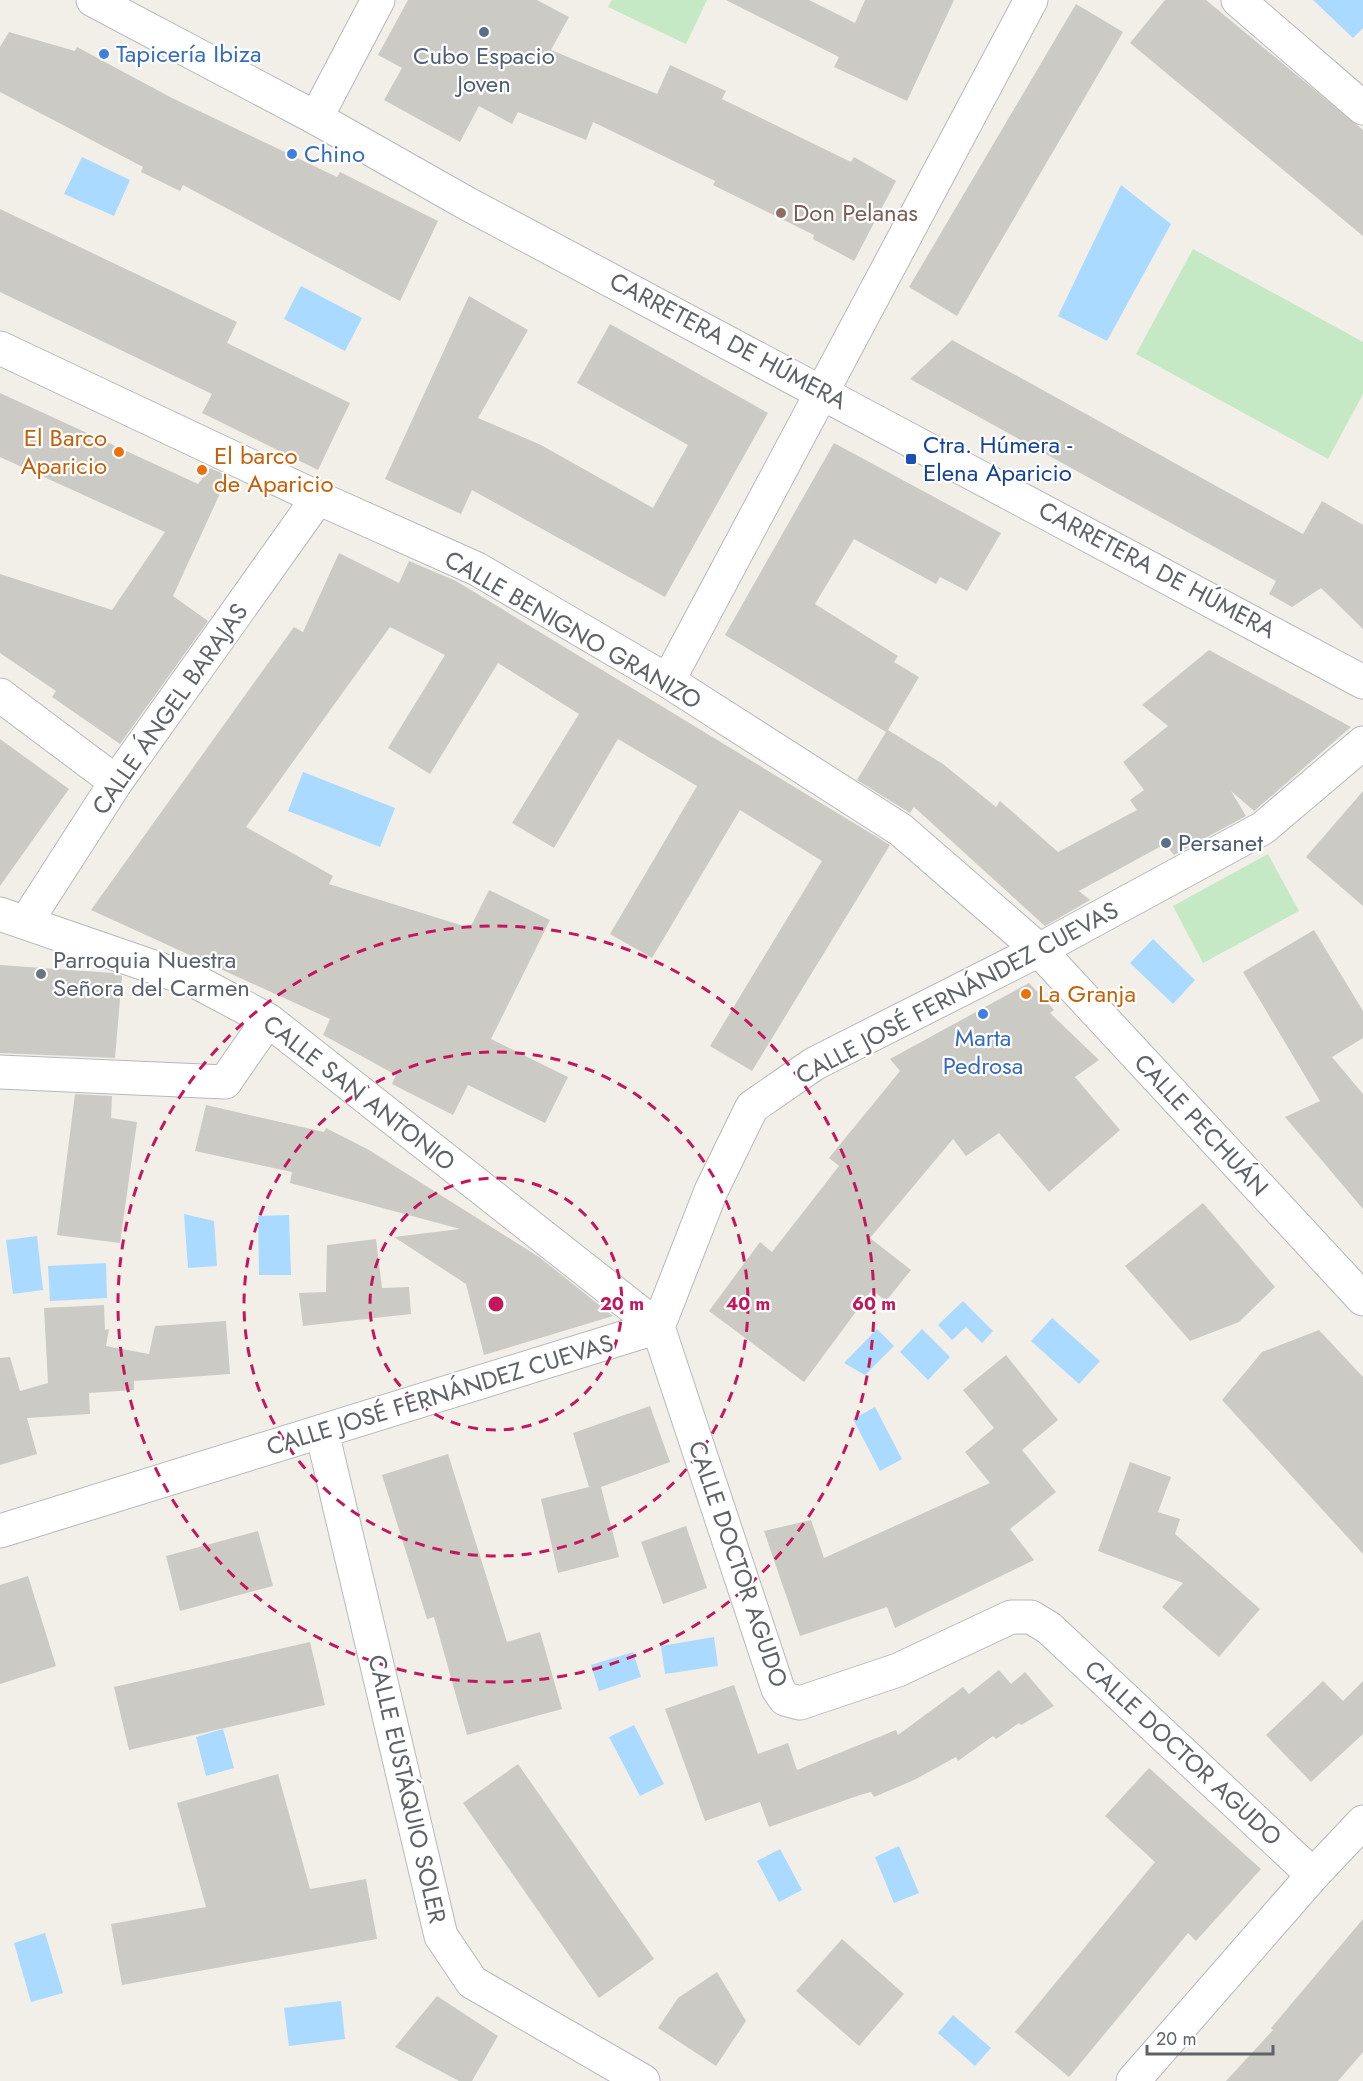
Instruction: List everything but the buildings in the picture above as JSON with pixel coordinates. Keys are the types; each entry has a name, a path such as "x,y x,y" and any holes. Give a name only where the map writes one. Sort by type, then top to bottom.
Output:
{"street":[{"name":"CARRETERA DE HÚMERA","path":"93,0 315,118 476,209 1360,677"},
{"path":"315,118 378,0"},
{"path":"668,681 1031,0"},
{"path":"1238,0 1363,108"},
{"name":"CALLE BENIGNO GRANIZO","path":"0,348 318,498 477,569 668,681 901,830 1039,950"},
{"name":"CALLE ÁNGEL BARAJAS","path":"13,918 116,782 318,498"},
{"path":"0,695 116,782"},
{"name":"CALLE JOSÉ FERNÁNDEZ CUEVAS","path":"0,1531 658,1327 711,1191 752,1107 814,1064 1039,950 1263,828 1363,743"},
{"name":"CALLE SAN ANTONIO","path":"13,918 197,982 268,1020 658,1327"},
{"name":"CALLE PECHUÁN","path":"1039,950 1363,1299"},
{"path":"0,1072 225,1082 268,1020"},
{"name":"CALLE DOCTOR AGUDO","path":"658,1327 778,1689 785,1700 801,1703 898,1670 1011,1617 1031,1617 1049,1628 1313,1875"},
{"name":"CALLE EUSTÁQUIO SOLER","path":"322,1432 441,1936 472,1982 643,2081"},
{"path":"1133,2081 1313,1875 1363,1822"}],"green space":[{"path":"612,0 707,0 686,44 608,7"},
{"path":"1193,249 1363,342 1363,394 1328,459 1136,354"},
{"path":"1268,854 1299,911 1203,963 1173,906"}],"water":[{"path":"1313,0 1363,0 1363,28 1353,38"},
{"path":"82,157 130,180 114,216 64,194"},
{"path":"1121,185 1171,224 1107,341 1058,316"},
{"path":"301,286 362,318 345,351 284,319"},
{"path":"303,772 395,808 380,847 288,811"},
{"path":"1153,939 1195,980 1173,1004 1130,963"},
{"path":"184,1214 214,1221 217,1266 188,1268"},
{"path":"289,1215 291,1275 259,1275 258,1216"},
{"path":"37,1236 43,1290 13,1294 6,1240"},
{"path":"106,1263 107,1298 50,1301 48,1266"},
{"path":"963,1301 993,1331 982,1343 966,1327 952,1340 938,1325"},
{"path":"1052,1318 1100,1361 1079,1384 1031,1341"},
{"path":"877,1329 894,1346 865,1375 844,1363"},
{"path":"922,1329 950,1357 928,1380 900,1352"},
{"path":"875,1407 902,1459 880,1471 853,1419"},
{"path":"714,1637 718,1666 665,1674 661,1646"},
{"path":"633,1652 641,1677 599,1691 591,1665"},
{"path":"634,1725 664,1784 640,1796 609,1737"},
{"path":"223,1729 234,1768 206,1776 196,1737"},
{"path":"899,1846 919,1893 894,1903 875,1857"},
{"path":"780,1849 802,1890 779,1902 757,1861"},
{"path":"45,1933 63,1993 31,2002 14,1943"},
{"path":"341,2001 345,2039 289,2046 284,2008"},
{"path":"953,2015 991,2048 975,2066 938,2033"}],"place":[{"name":"Cubo Espacio Joven","path":"484,32"},
{"name":"Tapicería Ibiza","path":"104,54"},
{"name":"Chino","path":"292,154"},
{"name":"Don Pelanas","path":"781,213"},
{"name":"El Barco Aparicio","path":"119,452"},
{"name":"Ctra. Húmera - Elena Aparicio","path":"911,459"},
{"name":"El barco de Aparicio","path":"202,470"},
{"name":"Persanet","path":"1166,843"},
{"name":"Parroquia Nuestra Señora del Carmen","path":"41,974"},
{"name":"La Granja","path":"1026,994"},
{"name":"Marta Pedrosa","path":"983,1014"}]}
